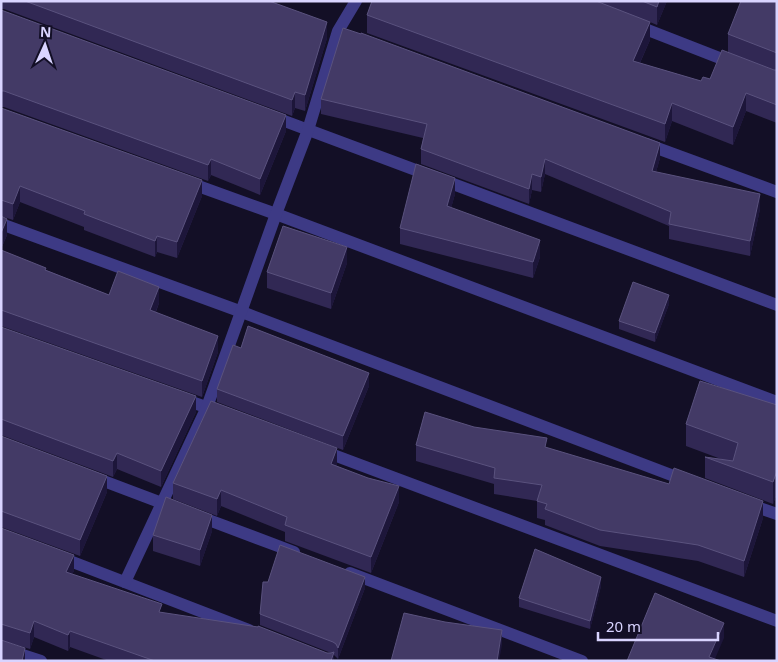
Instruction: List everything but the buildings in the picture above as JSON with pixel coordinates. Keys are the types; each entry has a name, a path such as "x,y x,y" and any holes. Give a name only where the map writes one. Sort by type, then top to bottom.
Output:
{"street":[{"path":"126,582 207,407 308,130 338,31 356,1"},
{"path":"628,23 749,69"},
{"path":"262,113 777,305"},
{"path":"637,140 777,192"},
{"path":"175,178 777,402"},
{"path":"1,224 242,312 703,486"},
{"path":"170,394 235,418"},
{"path":"310,446 777,621"},
{"path":"82,473 302,555"},
{"path":"740,500 777,514"},
{"path":"46,552 265,636"},
{"path":"340,569 582,661"},
{"path":"1,648 41,661"}]}
